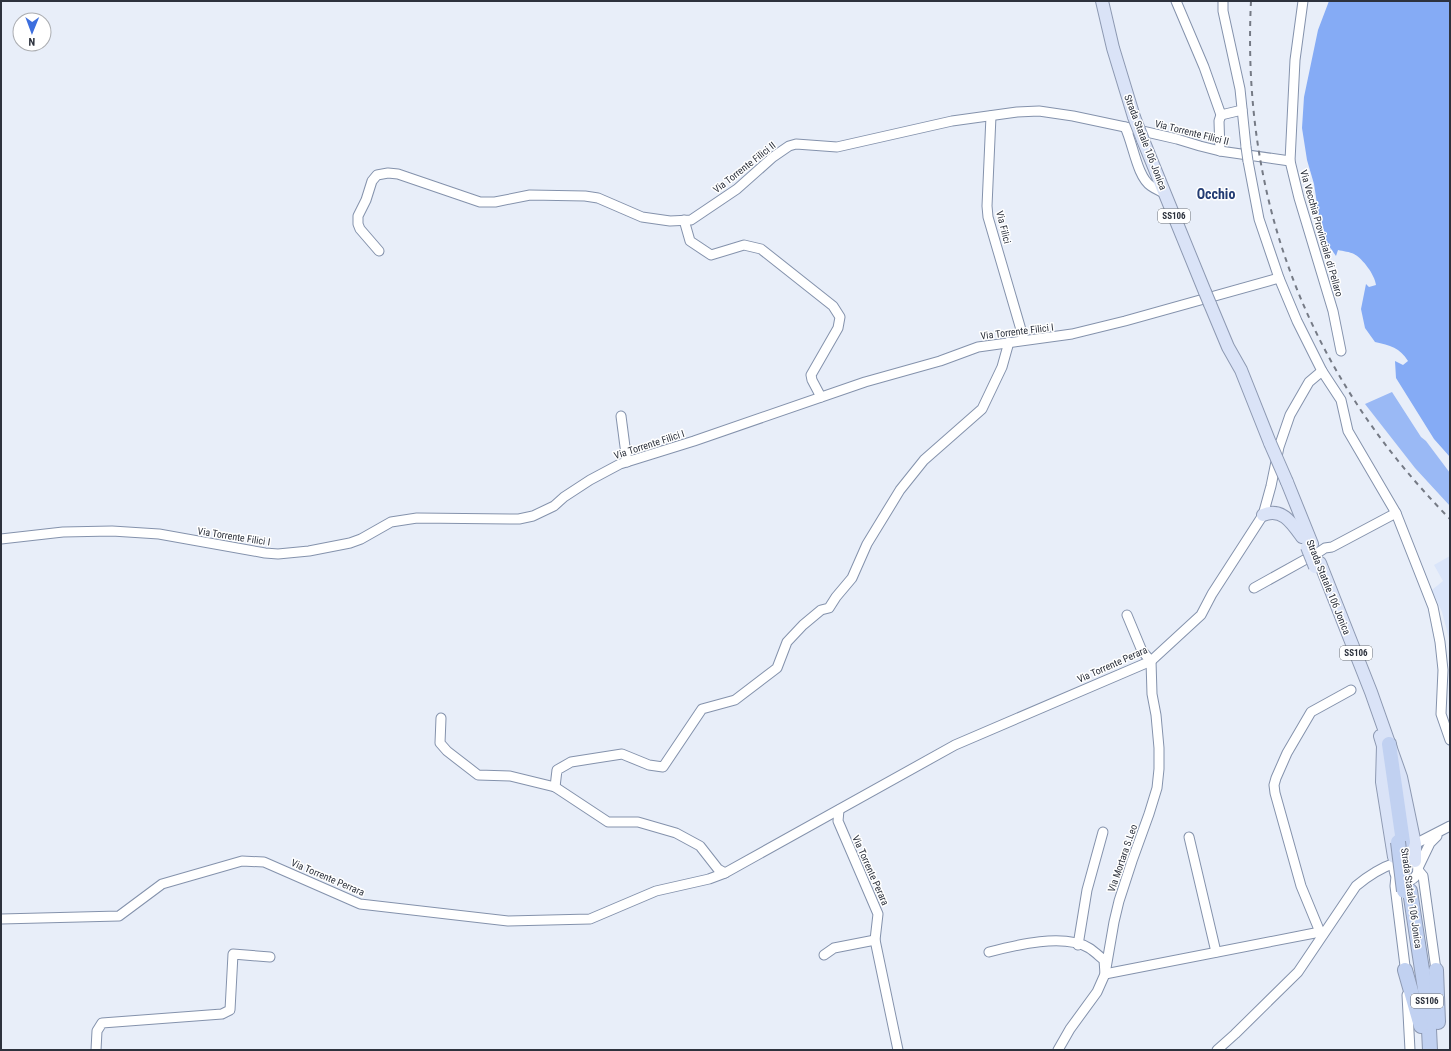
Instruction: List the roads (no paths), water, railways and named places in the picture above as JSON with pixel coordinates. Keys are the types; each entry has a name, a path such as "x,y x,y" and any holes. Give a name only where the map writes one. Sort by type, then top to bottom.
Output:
{"highway":[{"name":"Strada Statale 106 Jonica","path":"1386,745 1405,843 1407,891 1421,1050"},
{"name":"Strada Statale 106 Jonica","path":"1407,891 1428,1009 1430,1050"},
{"path":"1406,970 1420,1026"},
{"path":"1436,970 1439,1050"}],"main road":[{"name":"Strada Statale 106 Jonica","path":"1102,1 1115,55 1157,184 1165,194 1228,347 1241,370 1267,445 1371,692 1386,745"},
{"path":"1266,513 1277,513 1284,516 1312,552"},
{"path":"1386,745 1382,782 1408,863"},
{"path":"1405,843 1408,863"}],"street":[{"path":"1176,1 1204,67 1221,115 1219,121 1220,151"},
{"path":"1223,1 1223,12 1240,89 1248,161 1259,219 1279,278 1297,321 1322,371 1341,400 1348,431 1396,513 1434,607 1443,670 1441,714 1450,740"},
{"name":"Via Vecchia Provinciale di Pellaro","path":"1303,1 1295,60 1290,161 1299,198 1333,311 1341,351"},
{"path":"1221,115 1242,110"},
{"name":"Via Torrente Filici II","path":"379,251 360,229 358,224 358,216 366,200 372,181 377,175 388,173 398,174 480,202 495,202 530,195 585,196 598,198 642,217 670,221 691,220 737,189 773,157 789,146 796,144 837,147 952,121 1016,112 1038,111 1073,116 1125,127 1220,151 1290,161"},
{"name":"Via Filici","path":"991,116 988,217 1024,340"},
{"path":"1125,127 1131,141 1137,167 1150,186 1157,184"},
{"path":"684,220 690,241 711,255 744,244 761,249 834,306 840,317 838,328 812,375 812,380 821,397"},
{"name":"Via Torrente Filici I","path":"1,539 63,532 112,531 159,534 278,554 309,551 350,543 361,539 391,522 417,518 519,519 533,516 554,506 564,497 590,480 620,464 694,441 865,382 978,347 1072,334 1125,321 1279,278"},
{"path":"555,787 557,770 571,762 622,754 649,765 663,767 702,709 735,700 777,668 787,642 802,625 821,610 829,608 852,578 867,544 896,497 924,460 982,409 1002,367 1009,342"},
{"name":"Via Torrente Perara","path":"725,873 955,744 1151,660 1201,615 1212,594 1266,513 1279,447 1290,415 1309,382 1322,371"},
{"path":"621,416 627,462"},
{"path":"1254,588 1312,552 1332,547 1396,513"},
{"path":"1127,615 1142,651 1151,660"},
{"name":"Via Mortara S.Leo","path":"1058,1050 1070,1029 1097,992 1106,974 1114,922 1119,901 1157,788 1159,748 1156,715 1152,694 1151,660"},
{"path":"1322,933 1301,886 1274,785 1287,752 1311,712 1351,690"},
{"path":"441,718 440,743 447,751 478,775 510,776 555,787 608,822 638,822 676,833 700,846 718,869 725,873"},
{"name":"Via Torrente Perara","path":"839,810 838,821 878,914 875,940 898,1050"},
{"path":"1405,843 1448,827"},
{"path":"1410,1050 1406,970 1395,886 1395,875 1393,869 1422,856 1430,843 1448,827"},
{"path":"1078,945 1087,890 1103,832"},
{"path":"1189,837 1216,952"},
{"name":"Via Torrente Perrara","path":"1,919 119,916 162,884 242,861 264,862 360,904 508,921 590,919 656,891 709,879 725,873"},
{"path":"1367,877 1395,875 1400,880 1409,880 1414,878 1408,863"},
{"path":"1217,1050 1298,972 1322,933 1356,886 1385,866 1408,863 1423,876 1436,970"},
{"path":"989,952 1019,945 1064,940 1088,948 1104,960 1106,974 1322,933"},
{"path":"824,955 834,948 875,940"},
{"path":"96,1050 97,1031 102,1024 222,1014 230,1010 234,954 270,957"}],"railway":[{"path":"1251,1 1251,75 1258,146 1272,215 1294,281 1322,345 1358,406 1401,464 1450,519"}],"district":[{"name":"Occhio","path":"1216,194"}]}
